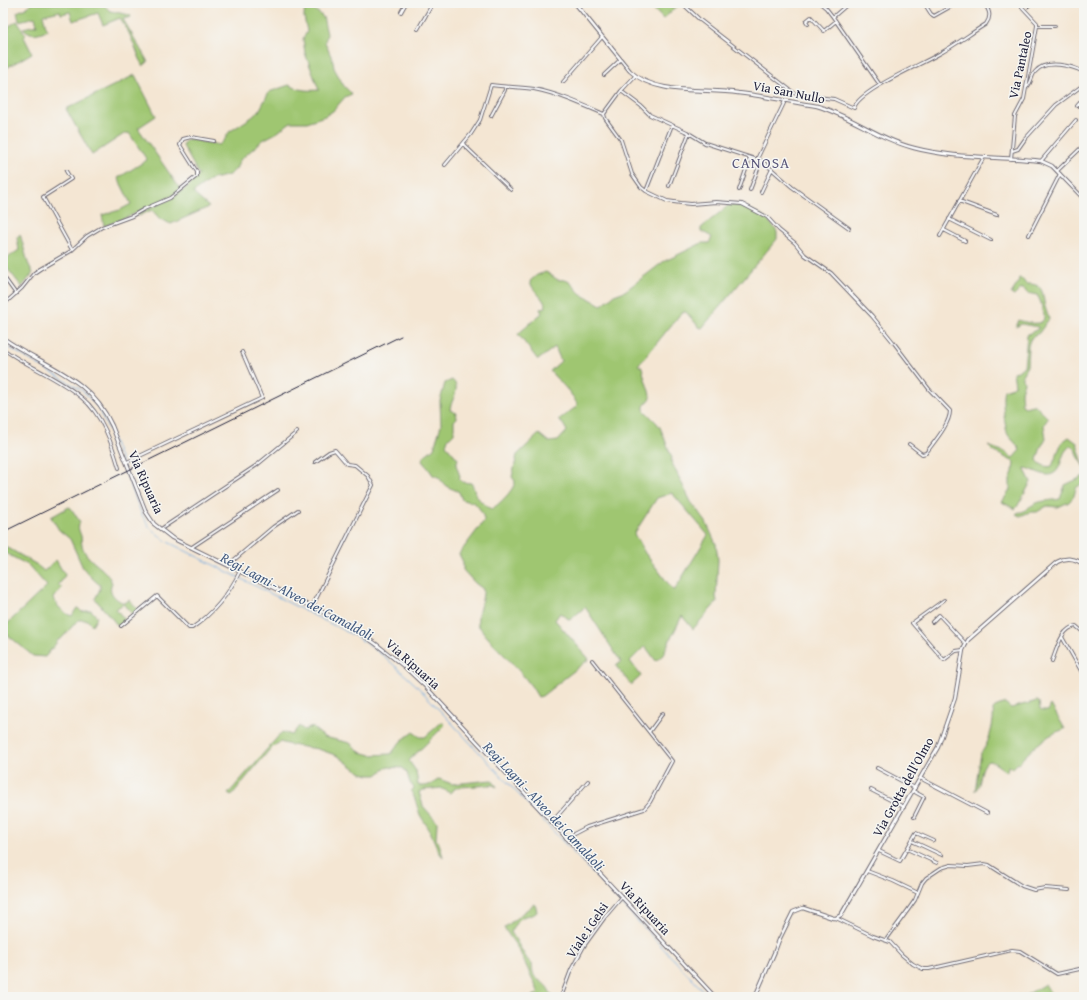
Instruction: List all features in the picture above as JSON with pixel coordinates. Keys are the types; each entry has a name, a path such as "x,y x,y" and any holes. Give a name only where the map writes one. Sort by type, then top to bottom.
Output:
{"street":[{"path":"401,12 406,3"},
{"path":"418,29 433,3"},
{"name":"Via San Nullo","path":"575,3 620,60 635,76 650,83 668,87 737,93 827,110 883,137 914,148 942,153 1041,161 1057,171 1084,199"},
{"path":"682,3 700,20 794,93 799,95 834,99 854,108 856,104 880,85 938,55 986,24 990,14 984,3"},
{"path":"820,3 836,21 880,85"},
{"path":"833,17 849,3"},
{"path":"924,3 934,16 957,3"},
{"name":"Via Pantaleo","path":"1011,159 1015,116 1024,99 1037,26 1037,23 1022,7 1022,3"},
{"path":"808,24 806,21 811,17 824,31 836,21"},
{"path":"1037,26 1055,26"},
{"path":"563,82 602,37"},
{"path":"604,75 620,60"},
{"path":"1026,88 1029,85 1035,71 1040,68 1060,64 1084,72"},
{"path":"604,114 621,91 635,76"},
{"path":"1012,151 1018,149 1056,105 1083,85"},
{"path":"445,165 463,144 480,120 491,86 523,88 552,93 604,114 605,118 619,136 632,174 641,187 646,191 667,201 691,204 716,202 746,206 767,217 779,230 795,243 805,255 831,273 872,316 929,388 950,411 946,424 926,452 922,454 909,444"},
{"path":"492,116 505,90 505,87"},
{"path":"621,91 650,115 705,142 760,161 772,169 792,187 849,228"},
{"path":"1077,106 1084,98"},
{"path":"750,190 760,161 758,157 785,101"},
{"path":"1041,161 1076,120"},
{"path":"646,191 672,125"},
{"path":"669,186 689,133"},
{"path":"3,305 22,288 34,273 72,250 87,236 102,227 159,204 170,198 198,176 180,145 183,139 191,137 214,141"},
{"path":"463,144 511,190"},
{"path":"1057,171 1084,145"},
{"path":"940,236 985,156"},
{"path":"739,190 750,158"},
{"path":"760,192 772,169"},
{"path":"66,171 71,179 43,197 72,250"},
{"path":"1029,235 1060,174"},
{"path":"959,201 997,215"},
{"path":"949,219 991,240"},
{"path":"943,229 965,241"},
{"path":"3,276 16,294"},
{"name":"Via Ripuaria","path":"3,338 73,379 87,390 99,403 108,418 146,512 160,529 172,538 228,564 239,572 312,607 357,631 406,668 424,685 715,997"},
{"path":"3,349 69,388 86,401 93,409 104,428 118,468"},
{"path":"126,463 262,398 242,352"},
{"path":"160,529 257,465 297,432"},
{"path":"312,607 372,485 368,476 355,466 347,464 335,450 329,452 315,462"},
{"path":"192,547 278,490"},
{"path":"228,564 273,527 298,510"},
{"name":"Via Grotta dell'Olmo","path":"836,918 841,915 938,747 954,702 963,650 966,644 971,637 1057,562 1072,559 1084,565"},
{"path":"120,626 157,596 189,628 192,628 216,609 230,590 239,572"},
{"path":"944,600 912,623 944,660 956,651 963,650"},
{"path":"932,622 939,616 966,644"},
{"path":"1052,661 1062,637 1068,629 1074,626 1084,632"},
{"path":"1062,637 1084,676"},
{"path":"566,838 588,827 640,811 647,806 672,761 592,660"},
{"path":"649,732 663,713"},
{"path":"877,768 915,788"},
{"path":"920,778 987,813"},
{"path":"552,822 588,781"},
{"path":"871,790 904,808"},
{"path":"913,791 924,797 914,817"},
{"path":"879,850 900,861 916,834 934,841"},
{"path":"912,841 942,854"},
{"path":"907,849 937,863"},
{"path":"886,940 908,910 926,878 941,868 950,865 989,865 1022,886 1034,890 1046,888 1069,890"},
{"path":"867,871 918,893"},
{"name":"Viale i Gelsi","path":"561,997 571,970 584,946 622,897"},
{"path":"755,997 775,951 778,940 793,912 803,908 836,918 873,936 886,940 913,964 925,969 1012,950 1020,951 1057,974 1084,968"}],"green space":[{"path":"32,3 102,3 110,11 130,15 131,17 123,19 148,62 143,66 129,33 120,18 103,25 98,13 73,21 70,12 61,14 60,11 43,15 47,30 37,33 26,31 23,28 37,25 35,17 19,21 17,12 26,8"},
{"path":"305,3 312,3 314,9 323,17 327,34 325,42 333,61 334,68 344,86 352,94 345,97 333,111 325,116 307,122 291,122 278,132 263,140 240,160 236,169 229,175 210,180 194,192 194,194 209,207 171,224 160,219 152,210 139,216 138,214 169,200 181,192 199,175 183,146 186,140 193,139 219,145 229,132 259,111 269,92 289,85 303,90 319,90 305,53 303,39 307,31 304,17"},
{"path":"648,3 681,3 663,19"},
{"path":"17,21 26,35 24,37 32,53 3,70 3,30"},
{"path":"135,75 156,116 138,128 181,190 176,194 128,217 104,226 102,215 120,210 131,204 118,178 147,160 129,133 124,134 92,155 66,109"},
{"path":"730,204 744,207 763,216 777,232 777,239 702,328 699,327 686,312 682,312 638,365 642,367 651,398 644,406 644,410 660,427 672,458 671,461 691,502 706,522 716,544 718,560 717,602 693,629 682,616 665,650 666,652 656,661 645,646 630,661 641,676 631,685 616,666 621,662 585,607 570,620 560,613 555,620 589,659 542,696 538,697 525,678 478,625 478,616 483,589 463,570 463,562 459,554 484,521 482,513 474,503 462,500 459,492 446,486 439,478 433,475 422,461 424,456 434,448 441,425 440,401 445,383 452,380 455,383 456,390 450,410 456,413 457,418 454,421 454,433 448,439 446,445 458,459 456,465 460,476 459,479 462,482 471,483 476,495 491,509 506,497 514,484 515,481 512,477 517,455 539,434 549,442 558,441 567,431 563,424 558,420 576,407 577,404 568,391 550,371 561,361 555,347 538,360 518,334 542,313 540,309 546,307 545,303 530,281 537,275 546,272 558,280 566,280 581,294 601,305 614,295 625,291 663,262 702,243 709,243 712,237 701,231 701,228","holes":["672,493 708,535 674,591 645,553 634,534 657,498"]},
{"path":"20,234 28,263 33,273 22,287 3,263 3,261 19,250 17,238"},
{"path":"1019,278 1021,278 1026,284 1037,285 1040,287 1049,319 1039,333 1030,340 1028,346 1027,366 1022,375 1024,382 1021,392 1022,405 1025,407 1035,405 1048,418 1044,425 1046,438 1041,447 1037,460 1044,466 1052,466 1062,442 1069,437 1077,443 1084,467 1077,456 1075,448 1071,446 1065,452 1058,470 1050,475 1025,468 1031,482 1015,509 1002,502 1010,490 1010,479 1013,472 1014,462 993,451 988,446 1005,452 1013,458 1020,450 1007,432 1003,393 1004,390 1015,385 1013,372 1018,371 1024,366 1027,336 1038,329 1038,327 1021,324 1016,327 1019,320 1029,323 1038,323 1043,320 1044,314 1041,302 1037,295 1027,293 1024,289 1021,289 1014,296 1011,294 1018,283"},
{"path":"1084,476 1084,482 1076,488 1074,496 1069,502 1058,507 1047,506 1037,512 1030,512 1020,516 1016,514 1023,512 1034,504 1060,499 1065,485"},
{"path":"69,507 80,522 79,529 83,549 89,558 110,578 112,583 111,592 118,600 124,603 130,600 138,611 133,615 123,604 116,609 126,621 119,627 95,599 100,589 100,585 83,568 70,539 59,530 51,517"},
{"path":"3,545 34,563 44,571 56,560 65,575 58,584 62,588 53,598 54,601 63,611 72,616 78,608 82,612 91,610 97,617 92,625 87,620 78,620 61,639 58,640 45,657 33,656 3,631 3,624 7,624 47,586 28,565 3,552"},
{"path":"1037,701 1039,702 1040,710 1043,711 1048,711 1051,705 1065,729 1043,740 1013,768 1008,766 1007,772 993,762 988,761 983,768 979,784 975,791 981,753 987,744 992,726 993,709 1005,703 1011,708"},
{"path":"442,722 445,725 409,761 416,771 418,785 429,785 439,779 452,784 492,780 497,787 493,785 459,787 450,793 441,788 423,790 419,792 423,806 437,822 436,839 443,857 420,815 411,791 414,788 403,768 387,767 377,775 369,775 362,773 338,756 318,749 280,742 271,748 231,796 228,794 282,732 292,735 299,726 304,730 312,727 324,737 350,743 360,752 371,755 391,754 401,741 413,732 420,737 425,737"},
{"path":"534,904 537,912 533,915 525,916 520,919 511,932 527,959 532,964 535,977 547,987 551,994 555,997 531,997 539,993 519,950 504,928"},
{"path":"1045,984 1053,997 1023,997"}],"waterway":[{"name":"Regi Lagni - Alveo dei Camaldoli","path":"3,344 83,391 97,406 109,430 142,515 150,528 166,541 357,637 384,656 416,685 709,997"}],"railway":[{"path":"1028,8 1034,3"},
{"path":"3,532 401,336"}],"district":[{"name":"CANOSA","path":"761,162"}]}
